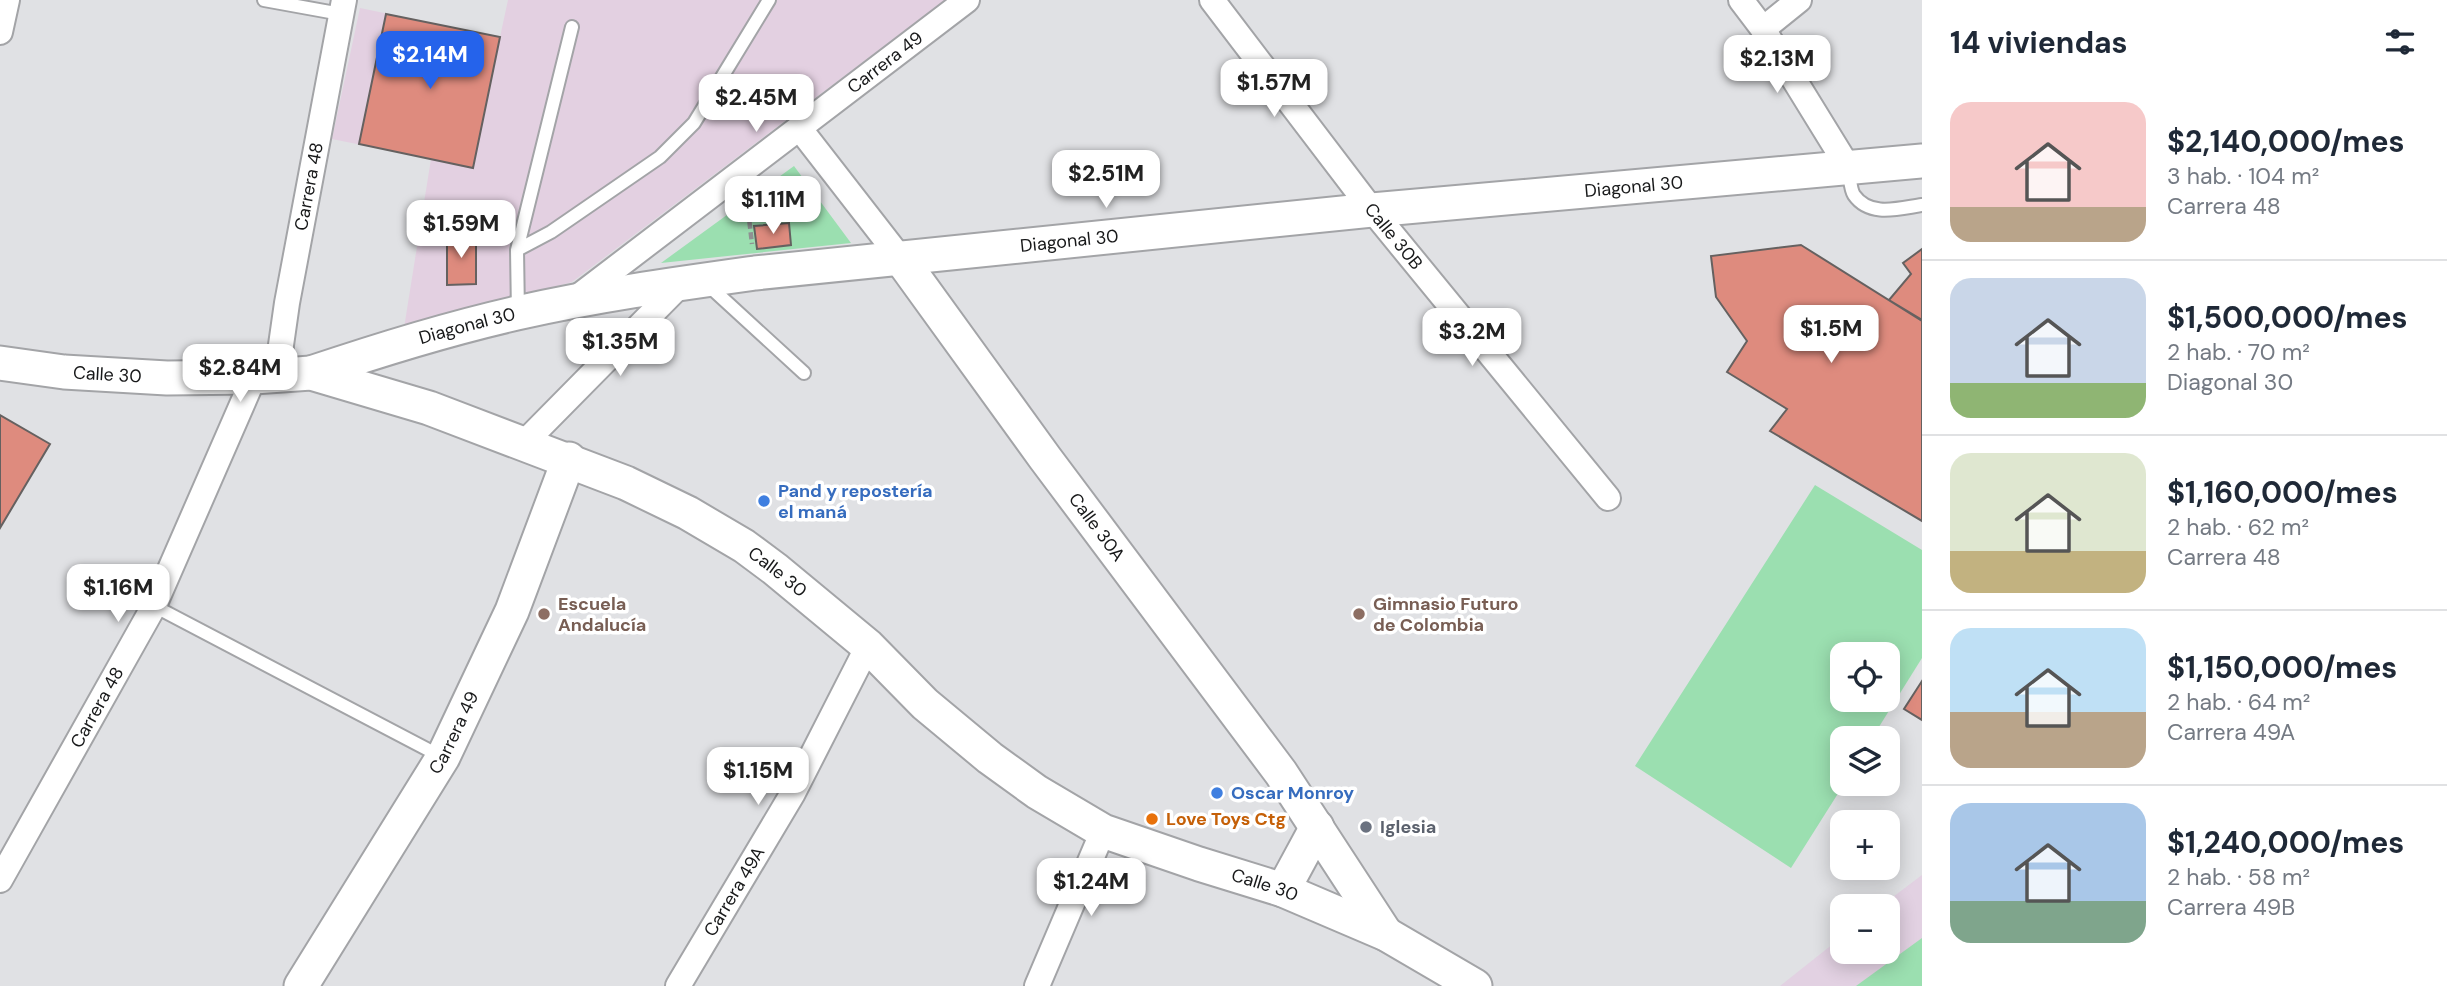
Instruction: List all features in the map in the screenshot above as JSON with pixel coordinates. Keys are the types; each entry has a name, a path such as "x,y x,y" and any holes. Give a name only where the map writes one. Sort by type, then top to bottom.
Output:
{"street":[{"path":"0,32 7,0"},
{"name":"Carrera 49","path":"570,302 967,0"},
{"name":"Calle 30B","path":"1212,0 1372,210 1608,498"},
{"path":"1741,0 1763,29 1848,167"},
{"path":"1763,29 1799,0"},
{"name":"Carrera 48","path":"0,880 282,375 281,345 287,303 343,7"},
{"name":"Calle 30A","path":"800,129 901,258 1045,458 1281,773 1386,934"},
{"name":"Diagonal 30","path":"282,375 518,313 693,281 1372,210 1922,161"},
{"path":"524,442 693,281"},
{"name":"Calle 30","path":"5,367 167,377 282,375 429,408 569,459 626,483 676,507 744,547 775,569 868,646 925,704 990,758 1037,792 1103,831 1283,890 1386,934 1475,986"},
{"name":"Carrera 49","path":"301,986 443,757 512,611 569,459"},
{"name":"Carrera 49A","path":"678,986 793,793 868,646"},
{"path":"1283,890 1317,827"},
{"path":"1037,986 1103,831"}],"lane":[{"path":"264,0 343,7"},
{"path":"517,250 551,232 660,157 694,123 769,0"},
{"path":"518,313 517,250 572,27"},
{"path":"1848,167 1853,194 1867,207 1886,211 1922,205"},
{"path":"693,281 804,373"},
{"path":"154,606 443,757"}],"path":[{"path":"747,200 753,254"}],"shaded area":[{"path":"508,0 945,0 572,282 404,328 431,159 332,139 360,8 500,37"},
{"path":"1922,875 1922,986 1780,986 1830,946 1830,964 1900,964 1900,894 1897,894"}],"green space":[{"path":"794,166 851,243 661,263"},
{"path":"1815,485 1922,550 1922,658 1900,693 1900,642 1830,642 1830,712 1888,712 1880,726 1830,726 1830,796 1836,796 1791,868 1635,766"},
{"path":"1922,938 1922,986 1856,986 1886,964 1900,964 1900,954"}],"building":[{"path":"386,14 500,37 473,168 359,144"},
{"path":"789,223 791,245 757,249 754,226"},
{"path":"447,235 476,235 476,284 447,285"},
{"path":"1801,245 1922,321 1922,521 1770,431 1787,409 1727,372 1747,341 1716,297 1711,256"},
{"path":"1922,249 1922,320 1889,300 1911,274 1903,263"},
{"path":"0,415 50,444 0,528"},
{"path":"1922,681 1922,720 1904,709"}],"place":[{"name":"Pand y repostería el maná","path":"764,501"},
{"name":"Escuela Andalucía","path":"544,614"},
{"name":"Gimnasio Futuro de Colombia","path":"1359,614"},
{"name":"Oscar Monroy","path":"1217,793"},
{"name":"Love Toys Ctg","path":"1152,819"},
{"name":"Iglesia","path":"1366,827"}]}
